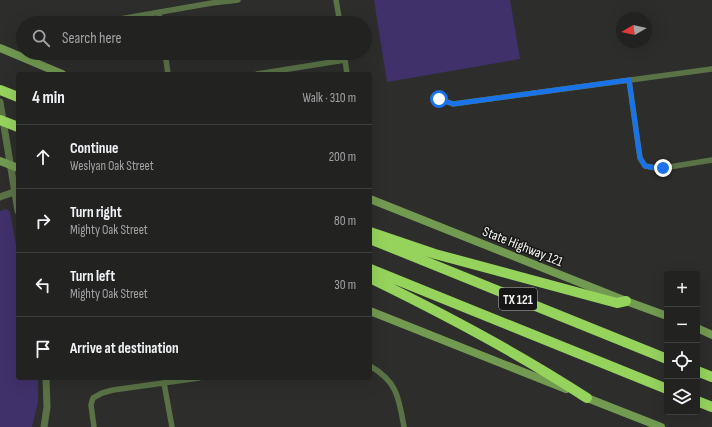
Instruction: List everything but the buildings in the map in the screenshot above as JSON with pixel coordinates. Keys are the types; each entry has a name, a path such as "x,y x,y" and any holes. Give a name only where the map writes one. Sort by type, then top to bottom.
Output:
{"highway":[{"path":"0,90 16,96"},
{"path":"0,120 16,126"},
{"path":"372,233 458,260 617,303 626,302"},
{"name":"TX 121","path":"372,240 664,358"},
{"name":"TX 121","path":"372,270 664,388"},
{"path":"372,279 431,307 552,375 587,398"},
{"path":"700,372 712,377"},
{"path":"700,402 712,407"}],"main road":[{"path":"0,48 16,55"},
{"path":"29,60 57,72"},
{"path":"0,161 16,167"},
{"name":"State Highway 121","path":"372,200 626,302 664,315"},
{"path":"372,312 661,427"},
{"path":"700,329 712,335"}],"street":[{"path":"136,16 212,1 238,0"},
{"path":"336,0 339,16"},
{"path":"159,12 159,16"},
{"path":"166,60 168,72"},
{"path":"279,72 345,60 347,72"},
{"path":"439,99 453,104 712,68"},
{"path":"629,80 640,158 645,166 663,168 712,160"},
{"path":"0,102 16,202"},
{"path":"0,197 14,192"},
{"path":"372,367 378,370 391,382 400,401 404,427"},
{"path":"44,427 47,407 46,380"},
{"path":"94,427 91,404 93,398 102,393 113,390 185,380"},
{"path":"164,383 172,427"}],"shaded area":[{"path":"374,0 510,0 520,59 387,82"},
{"path":"6,209 10,212 16,245 16,380 38,380 38,402 32,427 0,427 0,211"}],"route":[{"path":"439,99 453,104 629,80 640,158 645,166 663,168"}]}
